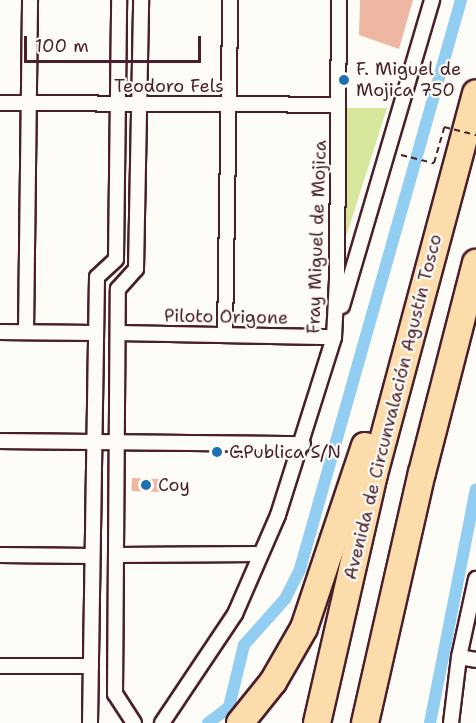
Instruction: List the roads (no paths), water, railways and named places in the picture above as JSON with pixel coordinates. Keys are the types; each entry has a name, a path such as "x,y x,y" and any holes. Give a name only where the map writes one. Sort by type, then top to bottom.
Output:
{"highway":[{"name":"Avenida de Circunvalación Agustín Tosco","path":"317,723 408,341 476,93"},
{"path":"365,723 473,273"},
{"path":"384,723 408,586 462,362 473,273"},
{"path":"240,723 273,682 304,628 379,404 408,341"}],"street":[{"path":"26,332 30,0"},
{"path":"90,723 97,277 116,259 119,0"},
{"path":"134,723 115,694 118,289 136,269 141,0"},
{"path":"225,335 230,0"},
{"name":"Fray Miguel de Mojica","path":"162,723 235,614 303,444 335,331 339,0"},
{"path":"335,331 432,0"},
{"name":"Teodoro Fels","path":"0,103 338,105"},
{"path":"337,238 348,250 360,247"},
{"name":"Piloto Origone","path":"118,333 225,335 335,331"},
{"path":"0,332 95,333"},
{"path":"0,441 303,444"},
{"path":"116,555 260,554"},
{"path":"0,555 92,556"},
{"path":"451,723 459,657 476,579"},
{"path":"459,657 476,660"},
{"path":"0,666 91,666"}],"waterway":[{"path":"208,723 229,707 244,645 285,599 300,569 461,0"},
{"path":"430,723 476,489"}],"place":[{"name":"F. Miguel de Mojica 750","path":"344,80"},
{"name":"C.Publica S/N","path":"217,452"},
{"name":"Coy","path":"146,485"}]}
